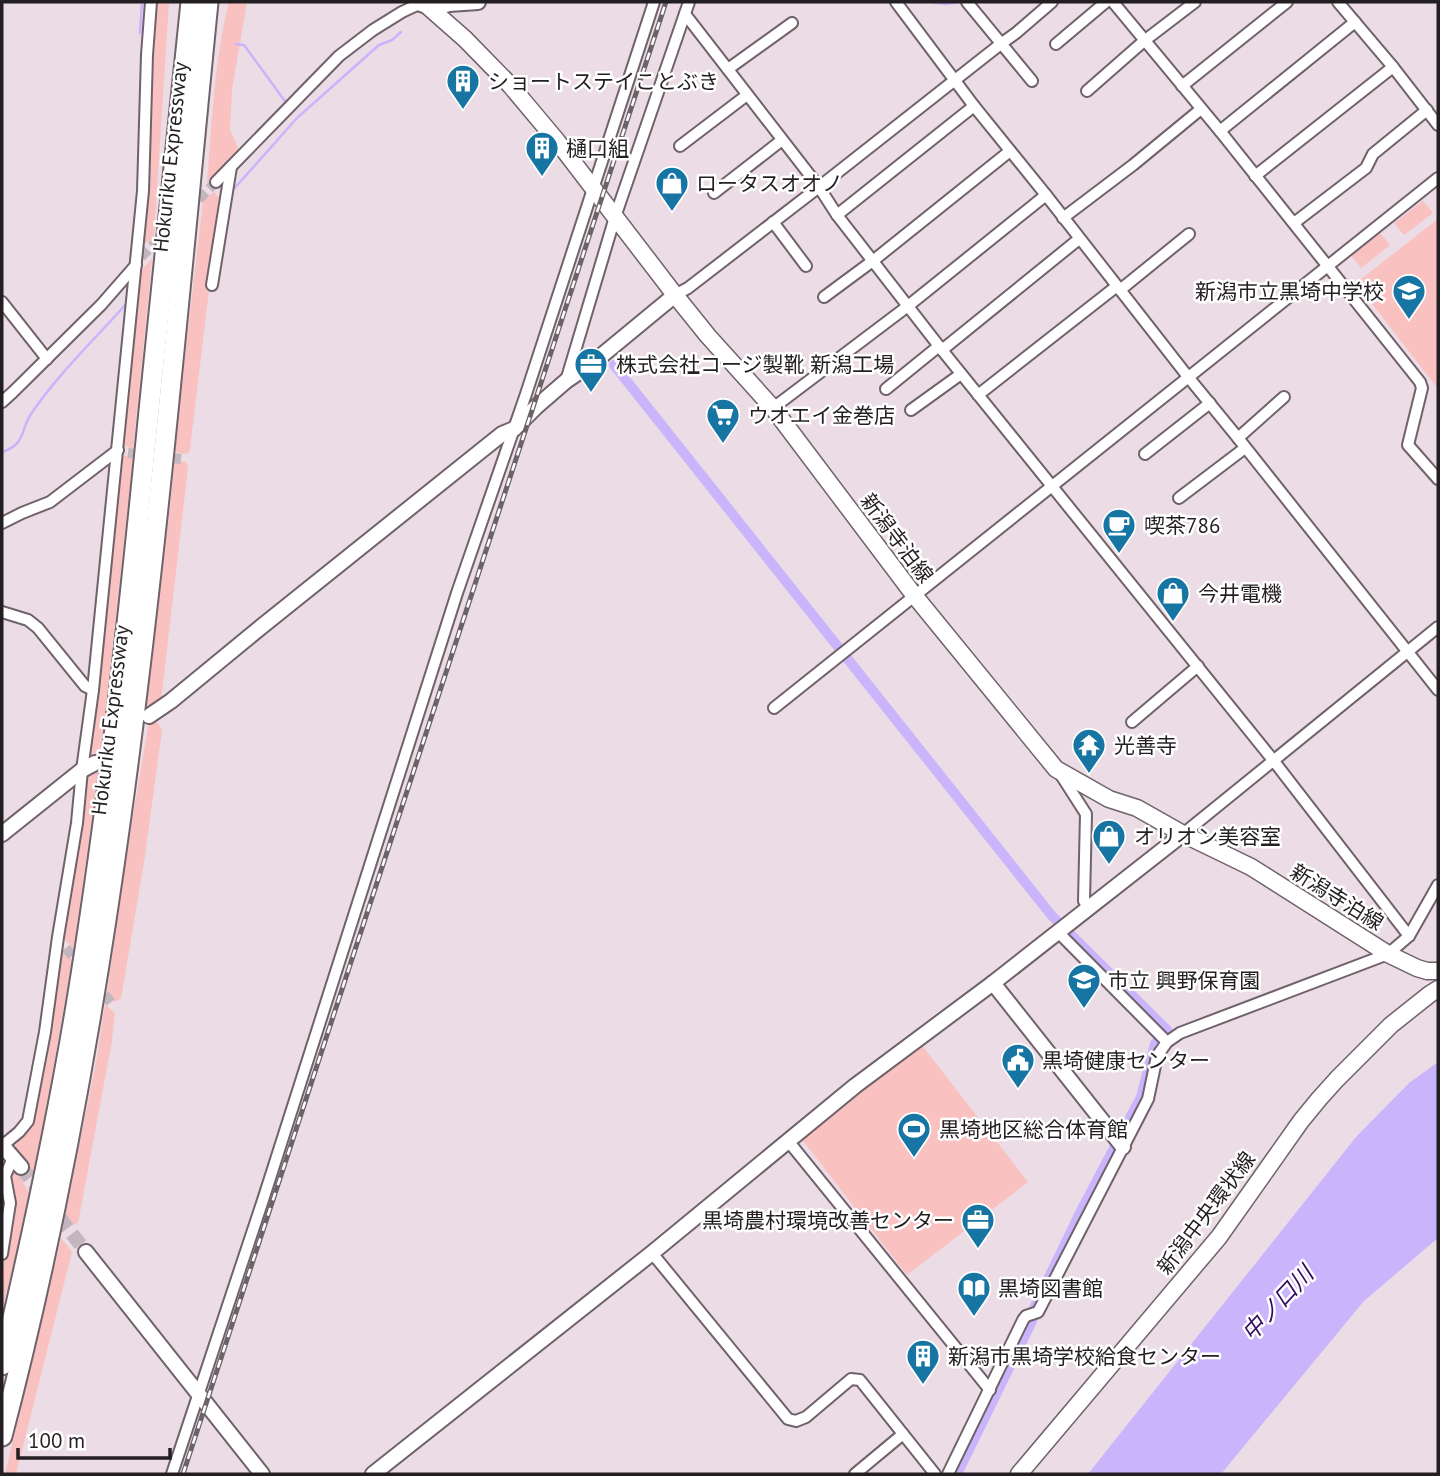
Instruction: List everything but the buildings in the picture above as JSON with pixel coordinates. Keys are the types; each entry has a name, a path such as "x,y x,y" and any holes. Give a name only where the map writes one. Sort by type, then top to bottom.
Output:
{"highway":[{"name":"Hokuriku Expressway","path":"2,1365 59,1098 90,915 137,530 191,2"},
{"name":"Hokuriku Expressway","path":"2,1436 57,1199 93,1005 120,823 146,608 208,2"}],"main road":[{"name":"新潟寺泊線","path":"427,6 465,39 510,85 557,141 675,295 773,408 914,595 1056,769 1109,799 1137,808 1251,867 1388,954 1417,968 1438,971"},
{"name":"新潟中央環状線","path":"1019,1474 1219,1237 1301,1121 1328,1089 1391,1026 1438,989"}],"street":[{"path":"2,1254 10,1203 5,1176 17,1162 2,1146 28,1121 45,1032 77,823 89,767 93,690 123,451 143,191 151,2"},
{"path":"216,183 339,56 373,30 417,5 478,2"},
{"path":"172,1474 264,1197 457,593 514,429 654,2"},
{"path":"566,381 615,217 689,2"},
{"path":"896,2 974,106 1189,379 1438,690"},
{"path":"967,2 1032,81"},
{"path":"149,716 502,434 514,429 566,381 819,187 1052,2"},
{"path":"1056,44 1106,2"},
{"path":"1113,2 1220,131 1420,382 1422,388 1408,445 1438,479"},
{"path":"1087,91 1144,41 1195,2"},
{"path":"1182,86 1287,2"},
{"path":"1338,2 1438,125"},
{"path":"685,14 961,374 1273,760 1409,936"},
{"path":"1220,131 1354,22"},
{"path":"728,69 792,23"},
{"path":"1255,176 1393,67"},
{"path":"680,146 747,94"},
{"path":"837,215 974,106"},
{"path":"1063,218 1201,109"},
{"path":"1294,223 1366,168 1373,154 1426,110"},
{"path":"714,192 782,140"},
{"path":"824,297 1010,151"},
{"path":"212,285 231,167"},
{"path":"774,708 1438,178"},
{"path":"773,408 908,306 1046,195"},
{"path":"773,222 806,266"},
{"path":"978,395 1189,234"},
{"path":"886,389 1079,239"},
{"path":"2,402 101,305 138,261"},
{"path":"2,302 47,359"},
{"path":"911,410 961,374"},
{"path":"1179,498 1242,443 1284,397"},
{"path":"1145,454 1209,403"},
{"path":"2,523 50,502 123,451"},
{"path":"2,612 28,620 38,628 85,686 93,690"},
{"path":"373,1474 652,1253 855,1086 993,983 1183,834 1438,627"},
{"path":"1132,722 1198,666"},
{"path":"2,834 89,767"},
{"path":"1056,769 1086,814 1084,901 1088,907"},
{"path":"948,1474 1026,1316 1038,1312 1046,1298 1148,1099 1157,1056 1167,1042 1180,1033 1388,954 1409,936 1438,885"},
{"path":"1058,932 1167,1042"},
{"path":"993,983 1123,1147"},
{"path":"789,1142 990,1390"},
{"path":"86,1252 262,1474"},
{"path":"652,1253 788,1419 796,1421 806,1417 851,1379 860,1380 935,1474"},
{"path":"855,1474 903,1434"}],"shaded area":[{"path":"155,2 169,2 154,237 142,246"},
{"path":"229,2 247,2 232,90 230,130 239,150 207,183 217,69"},
{"path":"214,192 220,199 190,449 189,453 183,454 174,451 203,201"},
{"path":"1423,201 1433,213 1404,235 1394,223"},
{"path":"1438,219 1438,389 1356,283"},
{"path":"1380,233 1390,245 1361,268 1351,255"},
{"path":"152,259 133,449 123,445 139,272"},
{"path":"121,455 133,457 99,755 92,753 89,743"},
{"path":"174,460 186,462 188,468 161,701 155,706 146,705"},
{"path":"154,722 158,723 162,730 145,856 121,999 114,1002 107,993 128,846 148,726"},
{"path":"99,765 74,949 63,938 86,776"},
{"path":"60,947 72,960 33,1173 14,1148 31,1123"},
{"path":"105,1004 115,1013 112,1041 78,1223 73,1225 65,1216"},
{"name":"黒埼地区総合体育館","path":"921,1044 1028,1182 907,1275 800,1137"},
{"path":"16,1170 31,1196 2,1310 2,1274 15,1203 11,1182"},
{"path":"61,1238 72,1252 16,1474 5,1474"}],"water":[{"name":"中ノ口川","path":"1438,1062 1438,1238 1364,1301 1221,1474 1088,1474 1356,1137 1409,1083"}],"waterway":[{"path":"140,33 142,2"},
{"path":"930,2 958,2"},
{"path":"232,191 297,118 379,45 392,40 401,32"},
{"path":"236,44 244,45 287,104"},
{"path":"2,452 19,441 29,418 43,397 127,303"},
{"path":"614,365 1052,916 1167,1030 1155,1044 1141,1097 1083,1207 1035,1306 1032,1321 957,1474"}],"tunnel":[{"path":"188,210 216,182"},
{"path":"141,257 164,234"},
{"path":"128,453 181,459"},
{"path":"66,948 82,968"},
{"path":"95,983 113,1005"},
{"path":"21,1167 86,1252"}],"railway":[{"path":"183,1474 666,2"}],"place":[{"name":"ショートステイことぶき","path":"463,111"},
{"name":"樋口組","path":"542,178"},
{"name":"ロータスオオノ","path":"672,213"},
{"name":"新潟市立黒埼中学校","path":"1409,321"},
{"name":"株式会社コージ製靴 新潟工場","path":"591,394"},
{"name":"ウオエイ金巻店","path":"723,445"},
{"name":"喫茶786","path":"1119,555"},
{"name":"今井電機","path":"1173,623"},
{"name":"光善寺","path":"1089,775"},
{"name":"オリオン美容室","path":"1109,866"},
{"name":"市立 興野保育園","path":"1084,1010"},
{"name":"黒埼健康センター","path":"1018,1090"},
{"name":"黒埼地区総合体育館","path":"914,1159"},
{"name":"黒埼農村環境改善センター","path":"978,1250"},
{"name":"黒埼図書館","path":"974,1318"},
{"name":"新潟市黒埼学校給食センター","path":"923,1386"}]}
